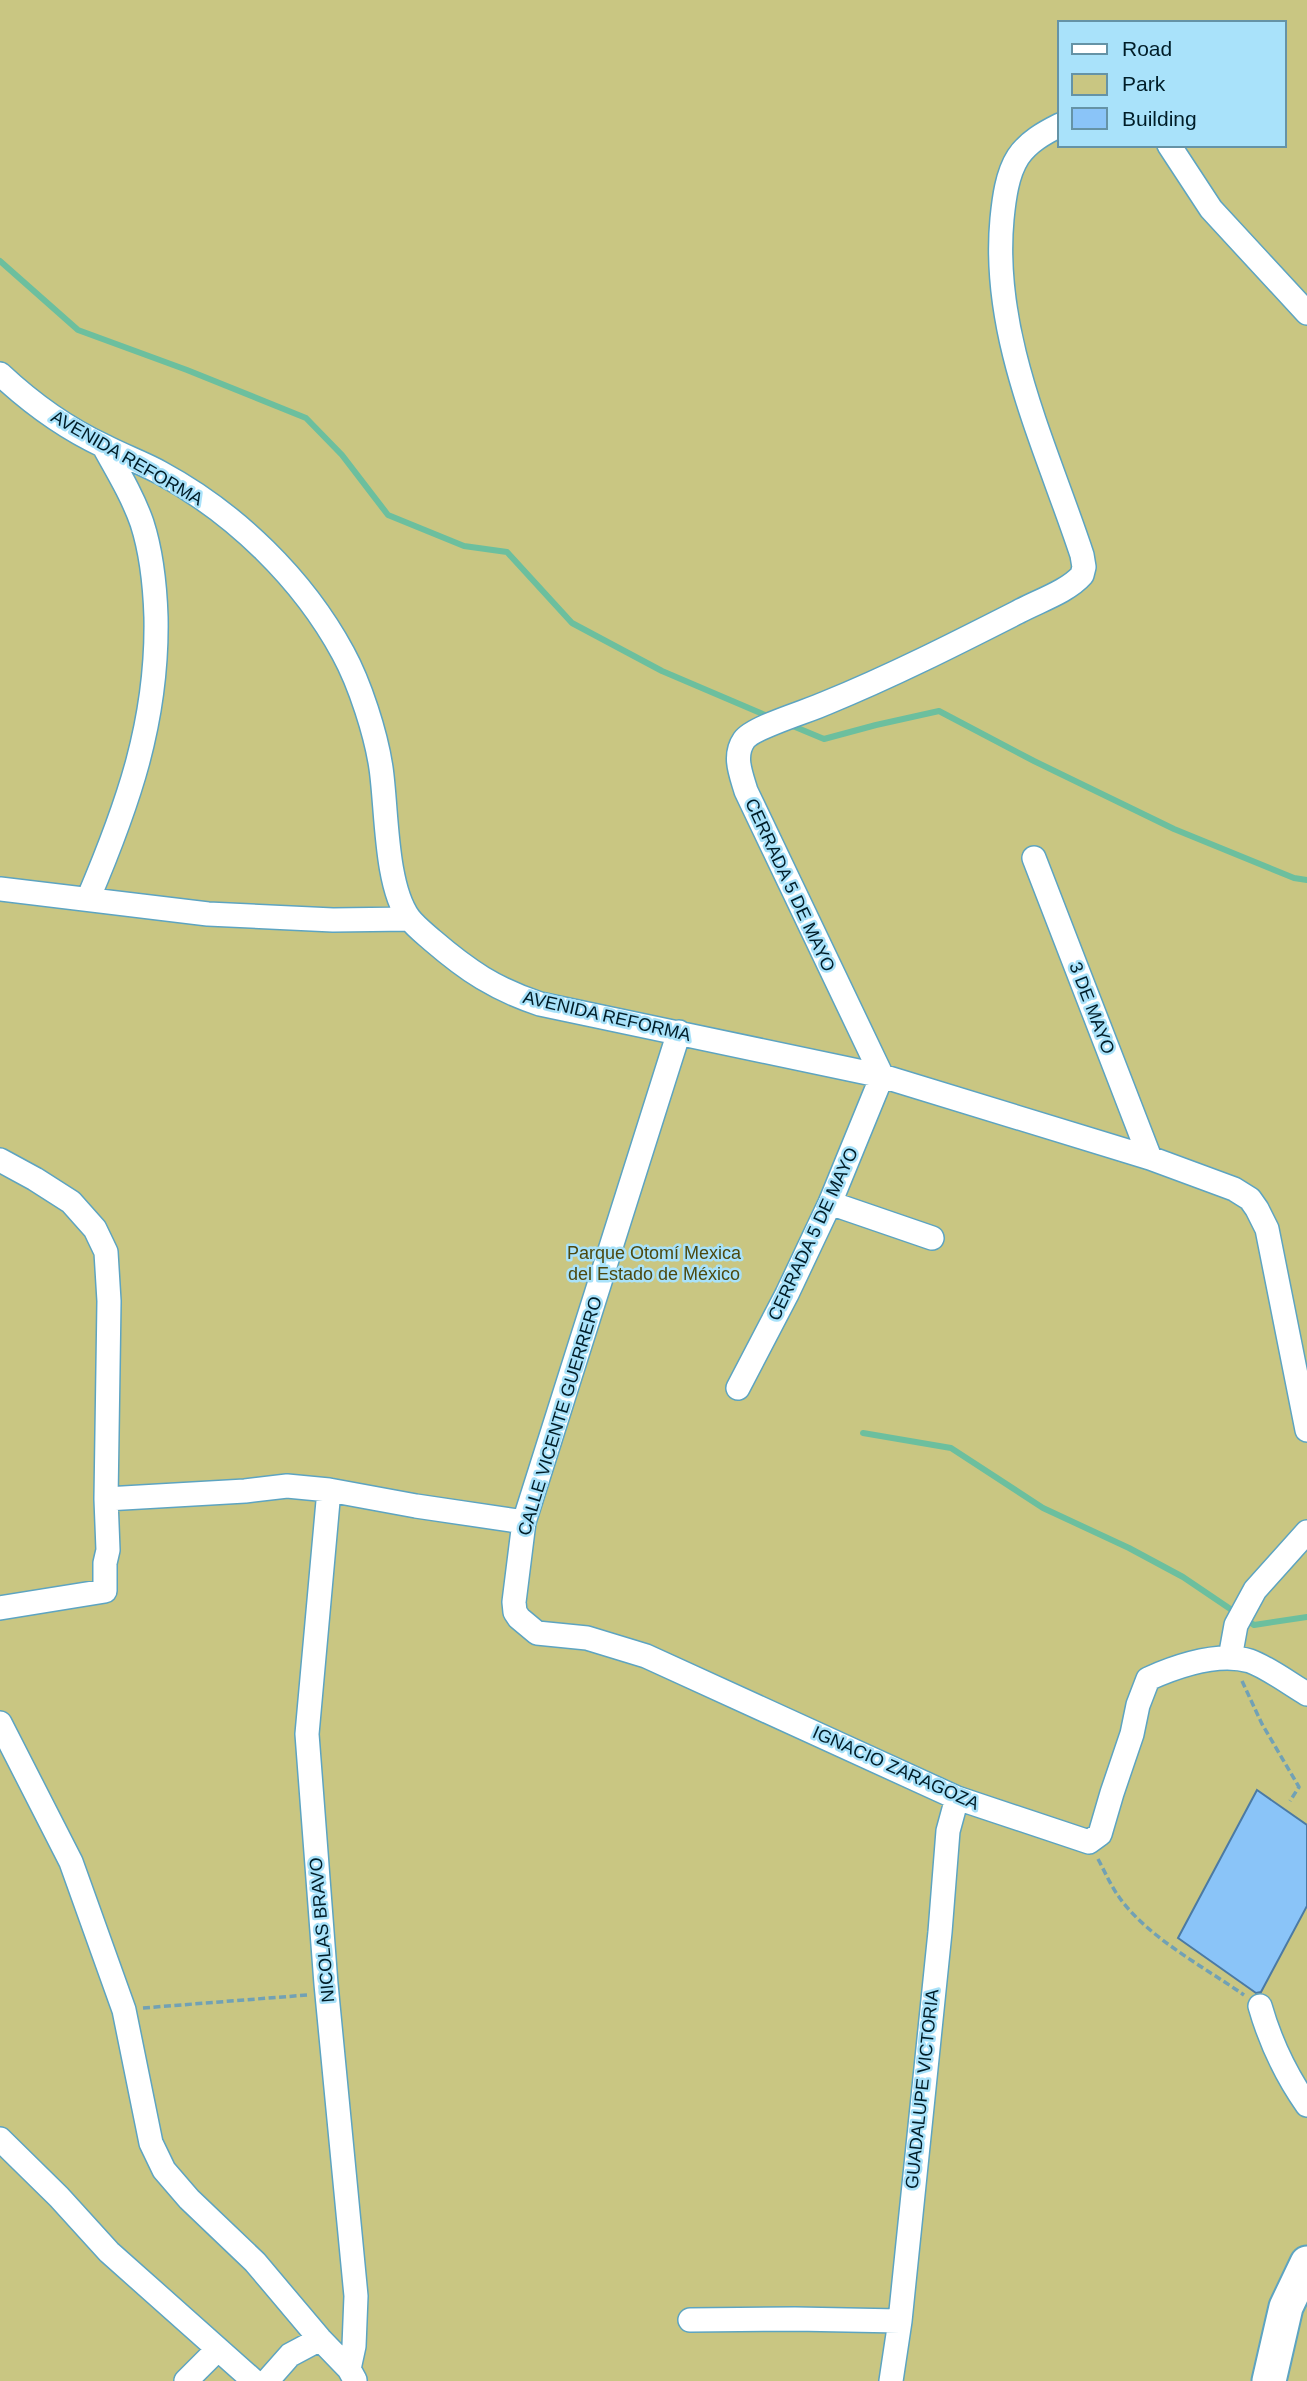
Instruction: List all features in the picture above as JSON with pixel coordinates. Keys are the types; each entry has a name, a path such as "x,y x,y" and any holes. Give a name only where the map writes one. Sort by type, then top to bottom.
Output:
{"main road":[{"path":"1269,2381 1286,2307 1307,2263"}],"street":[{"name":"CERRADA 5 DE MAYO","path":"738,1388 830,1203 881,1076 746,791 738,753 743,740 754,731 940,652 1055,593 1080,578 1084,571 1084,561 1009,337 999,253 1003,208 1013,166 1028,145 1058,126"},
{"path":"1170,147 1217,216 1307,313"},
{"name":"AVENIDA REFORMA","path":"0,374 44,411 104,447 186,487 220,512 278,565 312,603 345,656 373,733 381,768 392,866 402,905 409,919 475,974 513,995 540,1004 881,1076 1150,1158 1234,1189 1250,1199 1267,1229 1307,1430"},
{"path":"88,898 113,840 137,768 152,700 157,648 156,590 150,552 142,523 104,447"},
{"name":"3 DE MAYO","path":"1034,858 1150,1158"},
{"path":"0,889 208,914 333,920 409,919"},
{"name":"CALLE VICENTE GUERRERO","path":"514,1602 524,1522 679,1032"},
{"path":"0,1160 71,1202 95,1228 106,1252 109,1301 106,1499 108,1550 104,1591 0,1608"},
{"path":"830,1203 932,1238"},
{"path":"106,1499 287,1486 329,1490 524,1522"},
{"name":"NICOLAS BRAVO","path":"329,1490 307,1734 327,1994 356,2296 353,2375"},
{"path":"1230,1658 1237,1625 1255,1591 1307,1532"},
{"name":"IGNACIO ZARAGOZA","path":"514,1602 519,1618 537,1633 587,1638 646,1656 957,1798 1089,1842"},
{"path":"1089,1842 1100,1834 1148,1679 1170,1669 1230,1658 1252,1662 1307,1694"},
{"path":"0,1723 71,1862 124,2010 151,2143 164,2170 189,2199 255,2262 353,2375"},
{"name":"GUADALUPE VICTORIA","path":"891,2381 900,2321 948,1831 957,1798"},
{"path":"1260,2006 1268,2035 1307,2105"},
{"path":"0,2139 60,2197 109,2252 254,2381"},
{"path":"690,2320 900,2321"},
{"path":"275,2377 290,2355 320,2339"},
{"path":"186,2381 217,2350"}],"path":[{"path":"1230,1658 1262,1724 1299,1787 1290,1801"},
{"path":"1089,1842 1120,1898 1140,1920 1164,1940 1260,2006"},
{"path":"124,2010 327,1994"}],"green space":[{"name":"Parque Otomí Mexica del Estado de México","path":"0,0 1307,0 1307,2381 0,2381"}],"building":[{"path":"1257,1790 1307,1825 1307,1906 1261,1992 1256,1993 1178,1938"}],"waterway":[{"path":"0,261 78,330 306,418 342,455 388,515 464,546 507,552 572,623 662,671 772,718"},
{"path":"788,724 824,739 939,711 1174,829 1294,878 1307,880"},
{"path":"863,1433 951,1448 1043,1508 1129,1548 1183,1577 1254,1625 1307,1617"}]}
